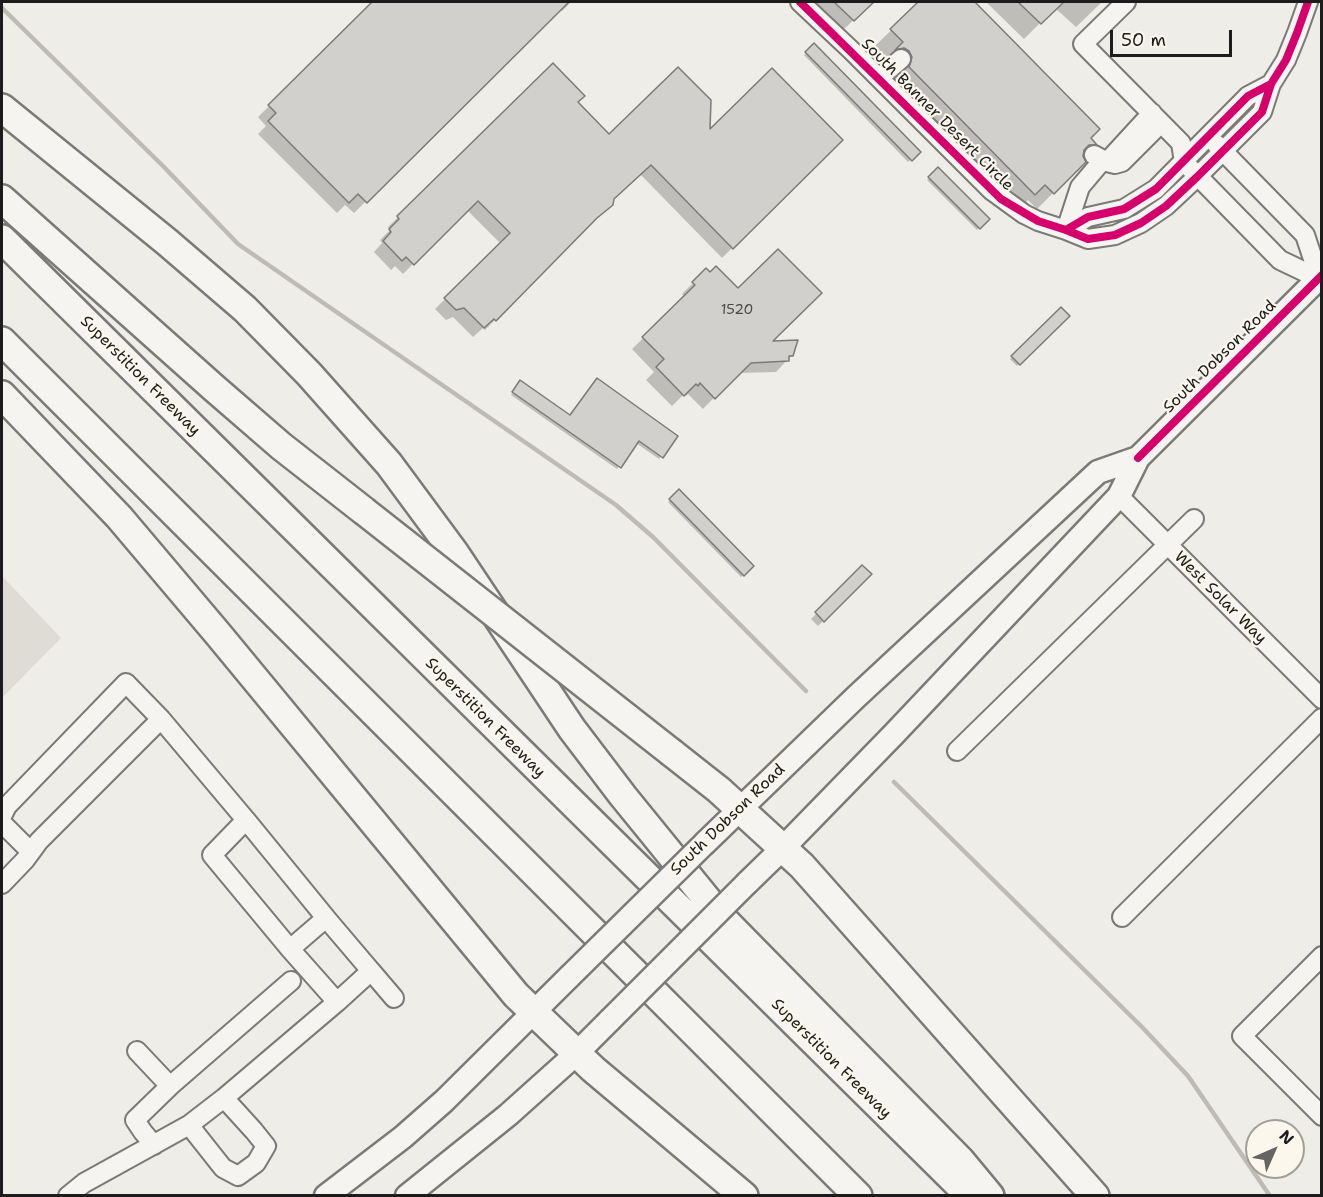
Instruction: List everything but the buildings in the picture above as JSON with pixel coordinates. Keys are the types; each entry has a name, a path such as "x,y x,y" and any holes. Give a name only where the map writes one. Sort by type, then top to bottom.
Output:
{"highway":[{"path":"2,108 245,309 309,374 389,464 454,552 572,729 723,919 961,1161 990,1196"},
{"path":"2,199 256,424 740,808 783,848 955,1037 1095,1196"},
{"name":"Superstition Freeway","path":"2,239 969,1196"},
{"path":"2,341 858,1196"},
{"path":"2,394 119,517 516,995 576,1054 744,1196"}],"main road":[{"name":"South Dobson Road","path":"407,1196 507,1115 576,1054 783,848 1119,496 1138,458 1321,278"},
{"name":"South Dobson Road","path":"326,1196 444,1101 740,808 1098,472 1138,458"}],"street":[{"name":"South Banner Desert Circle","path":"800,2 1001,199 1038,221 1088,239 1115,235 1141,223 1166,206 1262,112 1271,84"},
{"path":"1126,2 1083,44 1181,143 1184,162 1280,260 1321,278"},
{"path":"1066,230 1088,217 1124,209 1140,201 1184,162 1248,96 1271,84 1286,60 1308,2"},
{"path":"879,78 901,59"},
{"path":"1066,230 1080,187 1101,160 1115,164 1127,158 1157,118"},
{"path":"1208,135 1305,235 1321,278"},
{"name":"West Solar Way","path":"1119,496 1322,699"},
{"path":"957,750 1194,519"},
{"path":"2,816 7,806 126,683 160,719 246,820 394,998"},
{"path":"1122,916 1322,718"},
{"path":"2,884 39,841 160,719"},
{"path":"246,820 212,855 337,1002"},
{"path":"2,823 31,852"},
{"path":"290,949 326,918"},
{"path":"1322,956 1242,1036 1322,1116"},
{"path":"68,1196 84,1184 189,1125 224,1098 371,971"},
{"path":"154,1145 135,1120 170,1086 291,981"},
{"path":"136,1051 170,1086"},
{"path":"189,1125 223,1168 238,1176 256,1163 266,1146 224,1098"}],"shaded area":[{"path":"2,576 61,638 2,698"}],"waterway":[{"path":"2,8 163,166 238,244 616,505 653,537 806,691"},
{"path":"894,782 1142,1027 1188,1076 1270,1196"}],"cycle path":[{"path":"800,2 1001,199 1038,221 1066,230"},
{"path":"1271,84 1248,96 1156,189 1124,209 1088,217 1066,230 1088,239 1115,235 1141,223 1166,206 1197,177 1262,112 1271,84 1286,60 1308,2"},
{"path":"1138,458 1322,275"}]}
